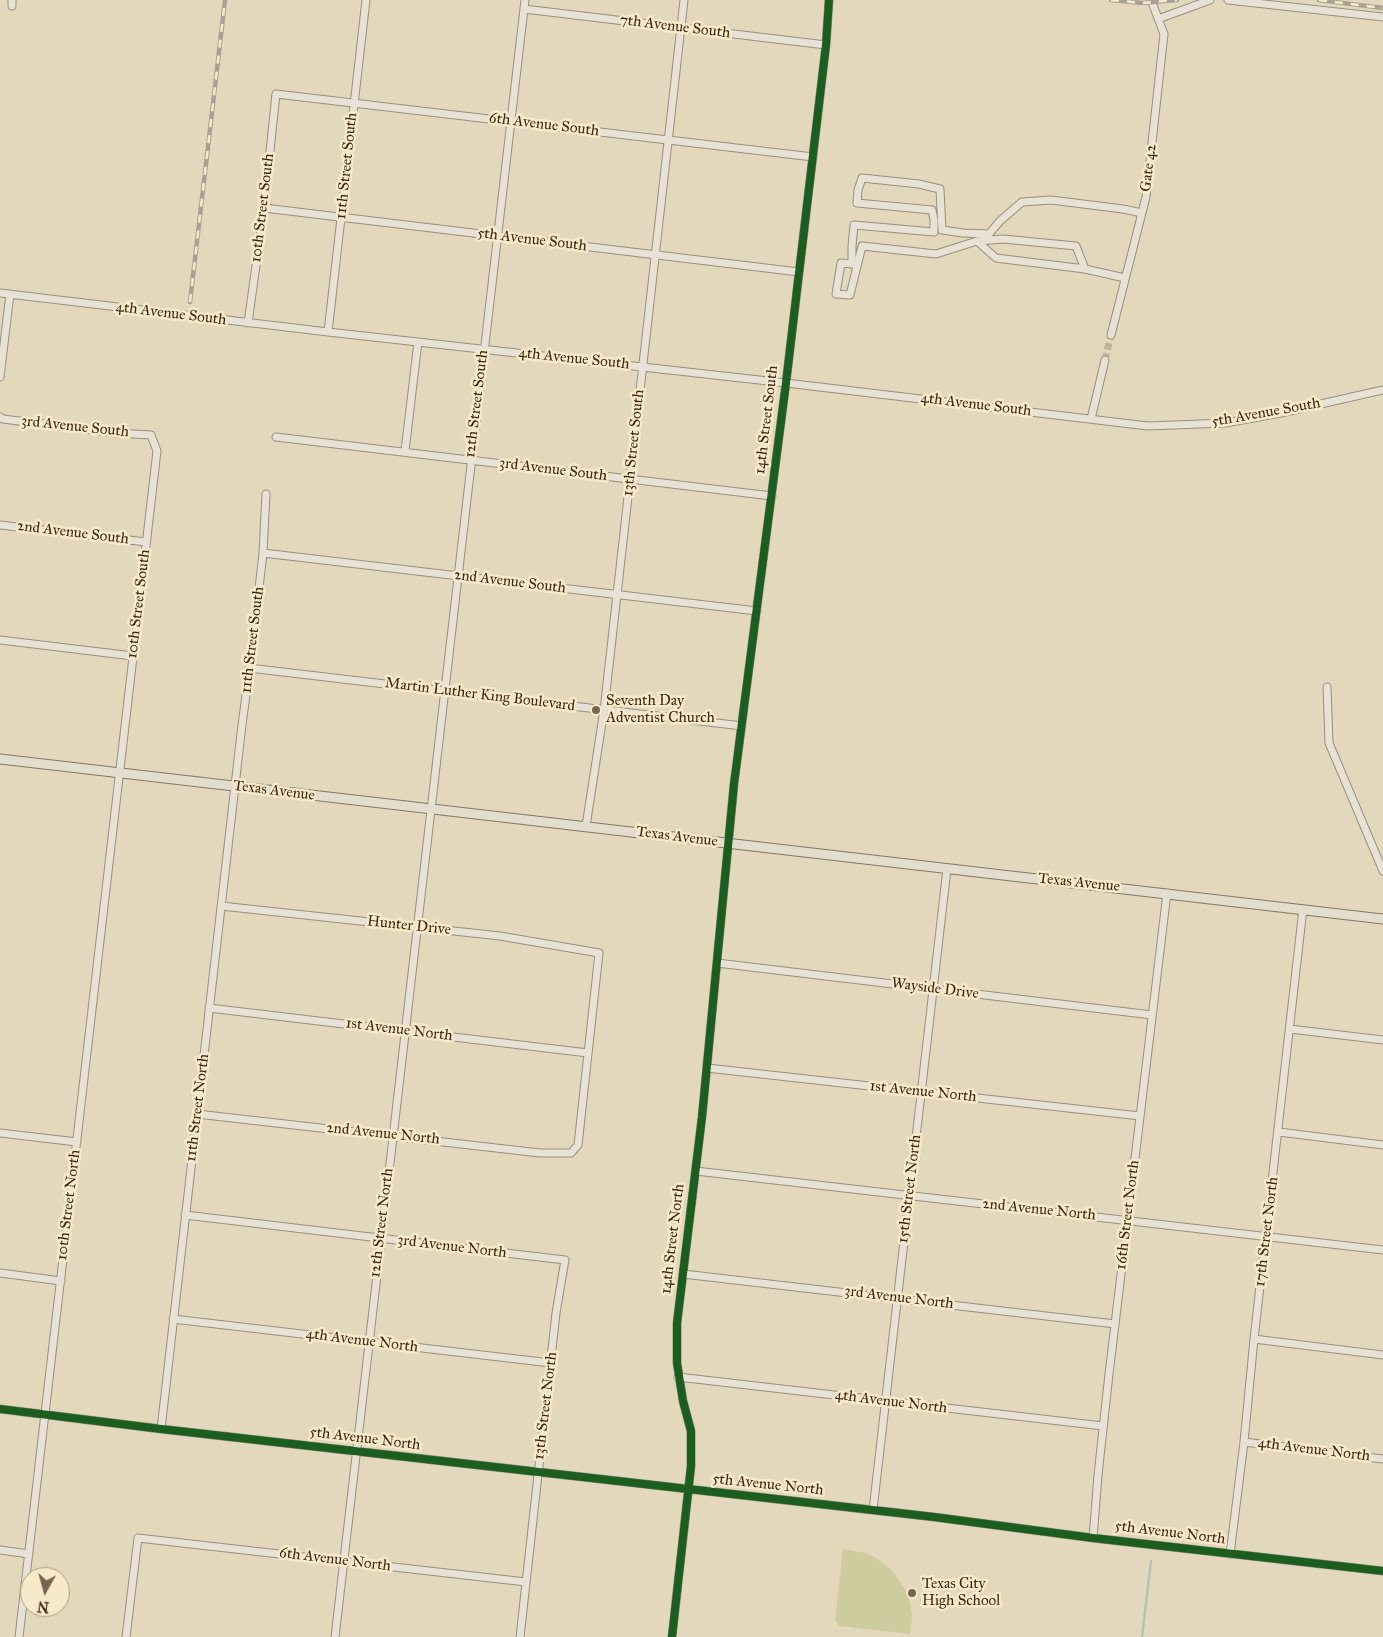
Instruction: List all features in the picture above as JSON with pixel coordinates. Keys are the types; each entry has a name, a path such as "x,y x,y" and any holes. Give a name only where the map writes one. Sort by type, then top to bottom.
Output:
{"main road":[{"name":"Texas Avenue","path":"0,759 1383,919"}],"street":[{"name":"11th Street South","path":"328,332 366,0"},
{"name":"12th Street South","path":"430,809 525,0"},
{"name":"13th Street South","path":"586,826 604,710 684,0"},
{"name":"14th Street South","path":"729,843 813,157 826,45 829,0"},
{"name":"Gate 42","path":"1111,335 1146,197 1164,34 1151,0"},
{"path":"1158,19 1210,0"},
{"path":"1228,0 1383,17"},
{"name":"7th Avenue South","path":"524,8 826,45"},
{"name":"6th Avenue South","path":"276,94 813,157"},
{"name":"10th Street South","path":"248,323 264,208 276,94"},
{"path":"1085,269 1076,246 1003,239 977,240 936,254 862,246 850,295 836,294 841,263 852,264 854,225 934,232 932,210 857,203 858,190 862,178 890,180 940,189 942,230 963,233 989,234 1000,221 1022,202 1051,200 1123,208 1142,213"},
{"name":"5th Avenue South","path":"264,208 799,272"},
{"path":"977,240 996,258 1085,269 1125,278"},
{"name":"4th Avenue South","path":"0,293 1148,426"},
{"path":"0,377 10,294"},
{"path":"405,451 418,342"},
{"path":"1091,419 1105,360"},
{"name":"5th Avenue South","path":"1148,426 1225,423 1281,413 1383,390"},
{"name":"3rd Avenue South","path":"0,417 151,435"},
{"name":"10th Street South","path":"119,773 157,451 151,435"},
{"name":"3rd Avenue South","path":"276,437 772,496"},
{"name":"11th Street South","path":"235,786 263,553 266,494"},
{"name":"2nd Avenue South","path":"0,525 146,542"},
{"name":"2nd Avenue South","path":"263,553 757,611"},
{"path":"0,640 133,656"},
{"name":"Martin Luther King Boulevard","path":"249,668 742,726"},
{"path":"1327,687 1329,743 1383,871"},
{"name":"10th Street North","path":"19,1637 119,773"},
{"name":"11th Street North","path":"162,1429 235,786"},
{"name":"12th Street North","path":"334,1637 430,809"},
{"name":"14th Street North","path":"672,1637 691,1466 691,1431 678,1377 676,1356 677,1323 696,1171 729,843"},
{"name":"15th Street North","path":"873,1510 947,869"},
{"name":"16th Street North","path":"1093,1538 1103,1426 1167,893"},
{"name":"Hunter Drive","path":"221,906 500,936 596,952 598,953 588,1052"},
{"name":"17th Street North","path":"1230,1554 1303,909"},
{"name":"Wayside Drive","path":"717,963 1152,1015"},
{"name":"1st Avenue North","path":"209,1008 588,1052"},
{"path":"1290,1029 1383,1040"},
{"name":"2nd Avenue North","path":"197,1114 540,1152 571,1153 578,1145 588,1052"},
{"name":"1st Avenue North","path":"707,1068 1140,1116"},
{"path":"1279,1132 1383,1145"},
{"path":"0,1133 76,1142"},
{"name":"2nd Avenue North","path":"696,1171 1383,1250"},
{"name":"3rd Avenue North","path":"185,1215 565,1260 564,1265"},
{"name":"13th Street North","path":"520,1637 551,1362 564,1265"},
{"path":"0,1273 61,1281"},
{"name":"3rd Avenue North","path":"683,1274 1115,1324"},
{"name":"4th Avenue North","path":"173,1319 551,1362"},
{"path":"1254,1339 1383,1354"},
{"name":"4th Avenue North","path":"678,1377 1103,1426"},
{"name":"5th Avenue North","path":"0,1409 1383,1571"},
{"name":"4th Avenue North","path":"1244,1442 1383,1459"},
{"name":"6th Avenue North","path":"126,1637 138,1538 526,1582"},
{"path":"0,1550 29,1554"}],"shaded area":[{"path":"843,1549 866,1553 893,1571 905,1589 910,1602 912,1614 910,1634 839,1626 835,1620"}],"waterway":[{"path":"1142,1637 1151,1561"}],"tunnel":[{"path":"1105,360 1111,335"}],"railway":[{"path":"190,302 225,0"},
{"path":"1111,0 1142,3 1177,0"},
{"path":"1319,0 1383,8"}],"cycle path":[{"path":"672,1637 691,1466 691,1431 683,1401 677,1363 677,1323 702,1117 734,784 786,383 826,45 829,0"},
{"path":"0,1409 1383,1571"}],"place":[{"name":"Seventh Day Adventist Church","path":"596,710"},
{"name":"Texas City High School","path":"912,1593"}]}
